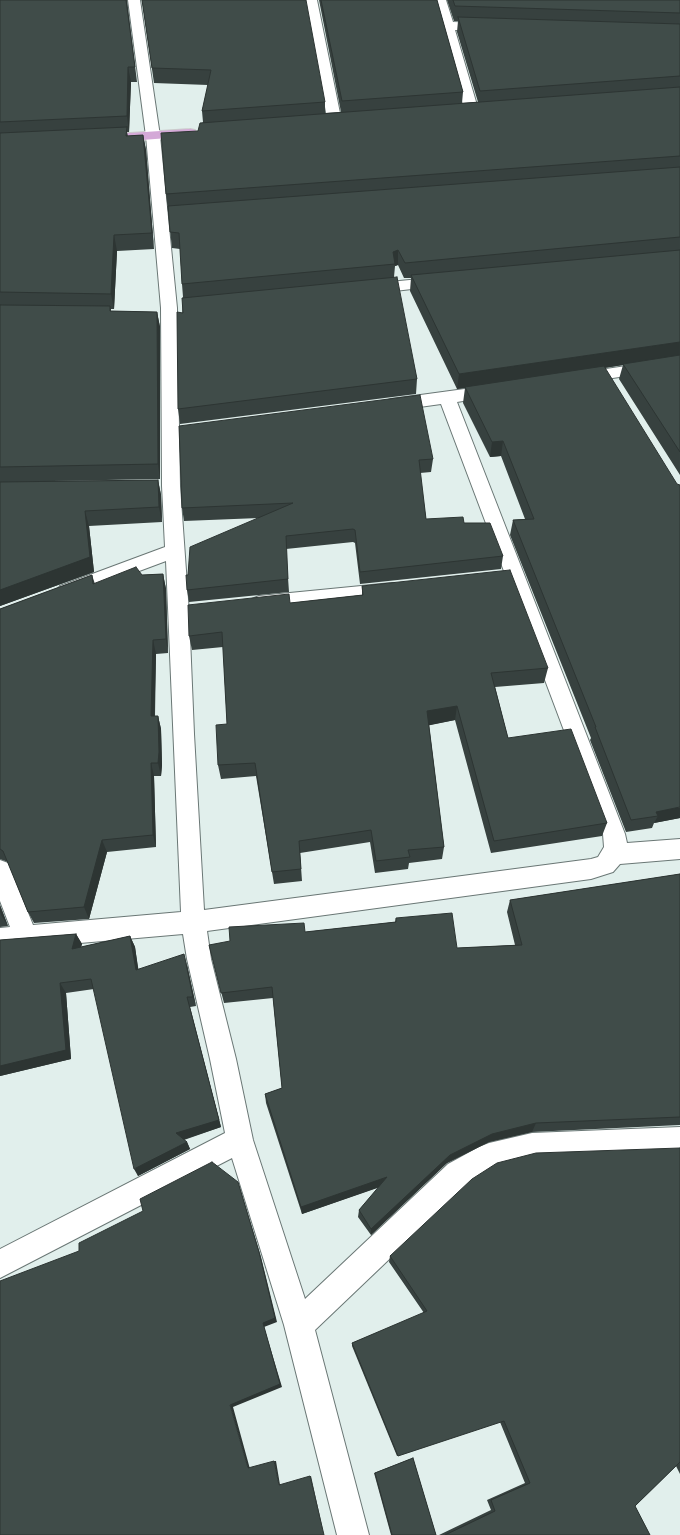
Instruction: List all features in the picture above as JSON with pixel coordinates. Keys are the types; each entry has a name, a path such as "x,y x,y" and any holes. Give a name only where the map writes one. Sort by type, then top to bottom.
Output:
{"main road":[{"path":"457,114 488,111"},
{"path":"320,124 351,122"},
{"path":"99,138 200,133"}],"street":[{"path":"134,0 153,136 169,215 169,312 178,432 163,486 186,612 182,734 193,922 199,959 223,1059 240,1140 298,1325 353,1535"},
{"path":"311,0 336,123"},
{"path":"440,0 472,112"},
{"path":"448,26 502,28"},
{"path":"357,290 452,281"},
{"path":"561,380 610,380 680,363"},
{"path":"376,407 447,398 508,388"},
{"path":"0,939 193,922 591,870 605,865 614,854 616,847 614,834 507,577 447,398"},
{"path":"51,597 174,551"},
{"path":"241,606 413,587"},
{"path":"614,854 680,849"},
{"path":"0,870 26,937"},
{"path":"0,1264 240,1140"},
{"path":"298,1325 458,1174 489,1157 532,1146 680,1140"}],"building":[{"path":"0,0 126,0 135,67 128,67 127,116 0,122"},
{"path":"142,0 306,0 325,102 202,111 211,70 152,68"},
{"path":"321,0 437,0 463,92 342,101"},
{"path":"453,0 680,0 680,13 455,6"},
{"path":"458,17 680,24 680,76 480,91"},
{"path":"680,87 680,156 166,194 161,133 198,131 200,123"},
{"path":"127,127 126,136 143,135 152,233 114,235 111,294 0,292 0,133"},
{"path":"680,167 680,237 405,263 398,250 393,252 395,264 182,284 179,233 170,232 168,206"},
{"path":"680,250 680,342 459,374 411,275"},
{"path":"397,277 417,379 178,409 177,312 183,313 182,298"},
{"path":"0,305 110,306 110,311 157,312 158,464 0,467"},
{"path":"680,355 680,452 623,364"},
{"path":"604,366 677,484 680,485 680,807 656,812 658,816 631,820 596,727 513,520 534,519 503,441 492,442 465,387"},
{"path":"420,395 433,459 419,460 426,519 463,517 464,523 490,523 503,556 360,572 355,530 353,529 286,536 288,579 187,590 186,575 188,575 190,547 293,503 182,508 179,426"},
{"path":"158,480 159,507 85,511 90,557 0,590 0,482"},
{"path":"136,567 142,575 163,574 166,639 153,640 151,716 158,716 159,752 158,763 151,763 153,835 102,840 84,907 28,912 3,851 0,849 0,609 92,575 93,584"},
{"path":"510,570 548,668 491,673 508,738 571,729 607,823 494,841 457,706 427,711 444,847 408,850 410,857 376,861 371,830 299,841 301,869 272,872 255,763 218,765 216,725 227,724 222,632 189,636 188,605 289,594 290,603 363,595 362,586"},
{"path":"680,874 680,1117 536,1123 492,1134 450,1155 371,1229 359,1210 387,1177 301,1207 265,1094 282,1088 272,987 221,993 209,945 230,941 229,927 304,923 305,932 396,922 396,918 452,913 457,948 522,945 510,900"},
{"path":"76,934 72,949 130,936 136,970 184,954 193,997 187,997 219,1120 176,1133 187,1142 134,1169 91,979 60,983 66,1050 0,1066 0,940"},
{"path":"680,1148 680,1462 635,1506 650,1535 445,1535 495,1511 491,1500 530,1483 504,1421 398,1456 352,1343 427,1311 390,1256 472,1179 497,1163 536,1153"},
{"path":"212,1162 238,1182 259,1252 275,1318 263,1323 280,1384 230,1405 248,1468 274,1461 279,1485 310,1476 324,1535 0,1535 0,1281 79,1251 79,1243 143,1211 140,1199"},
{"path":"413,1458 436,1535 392,1535 375,1473"}]}
